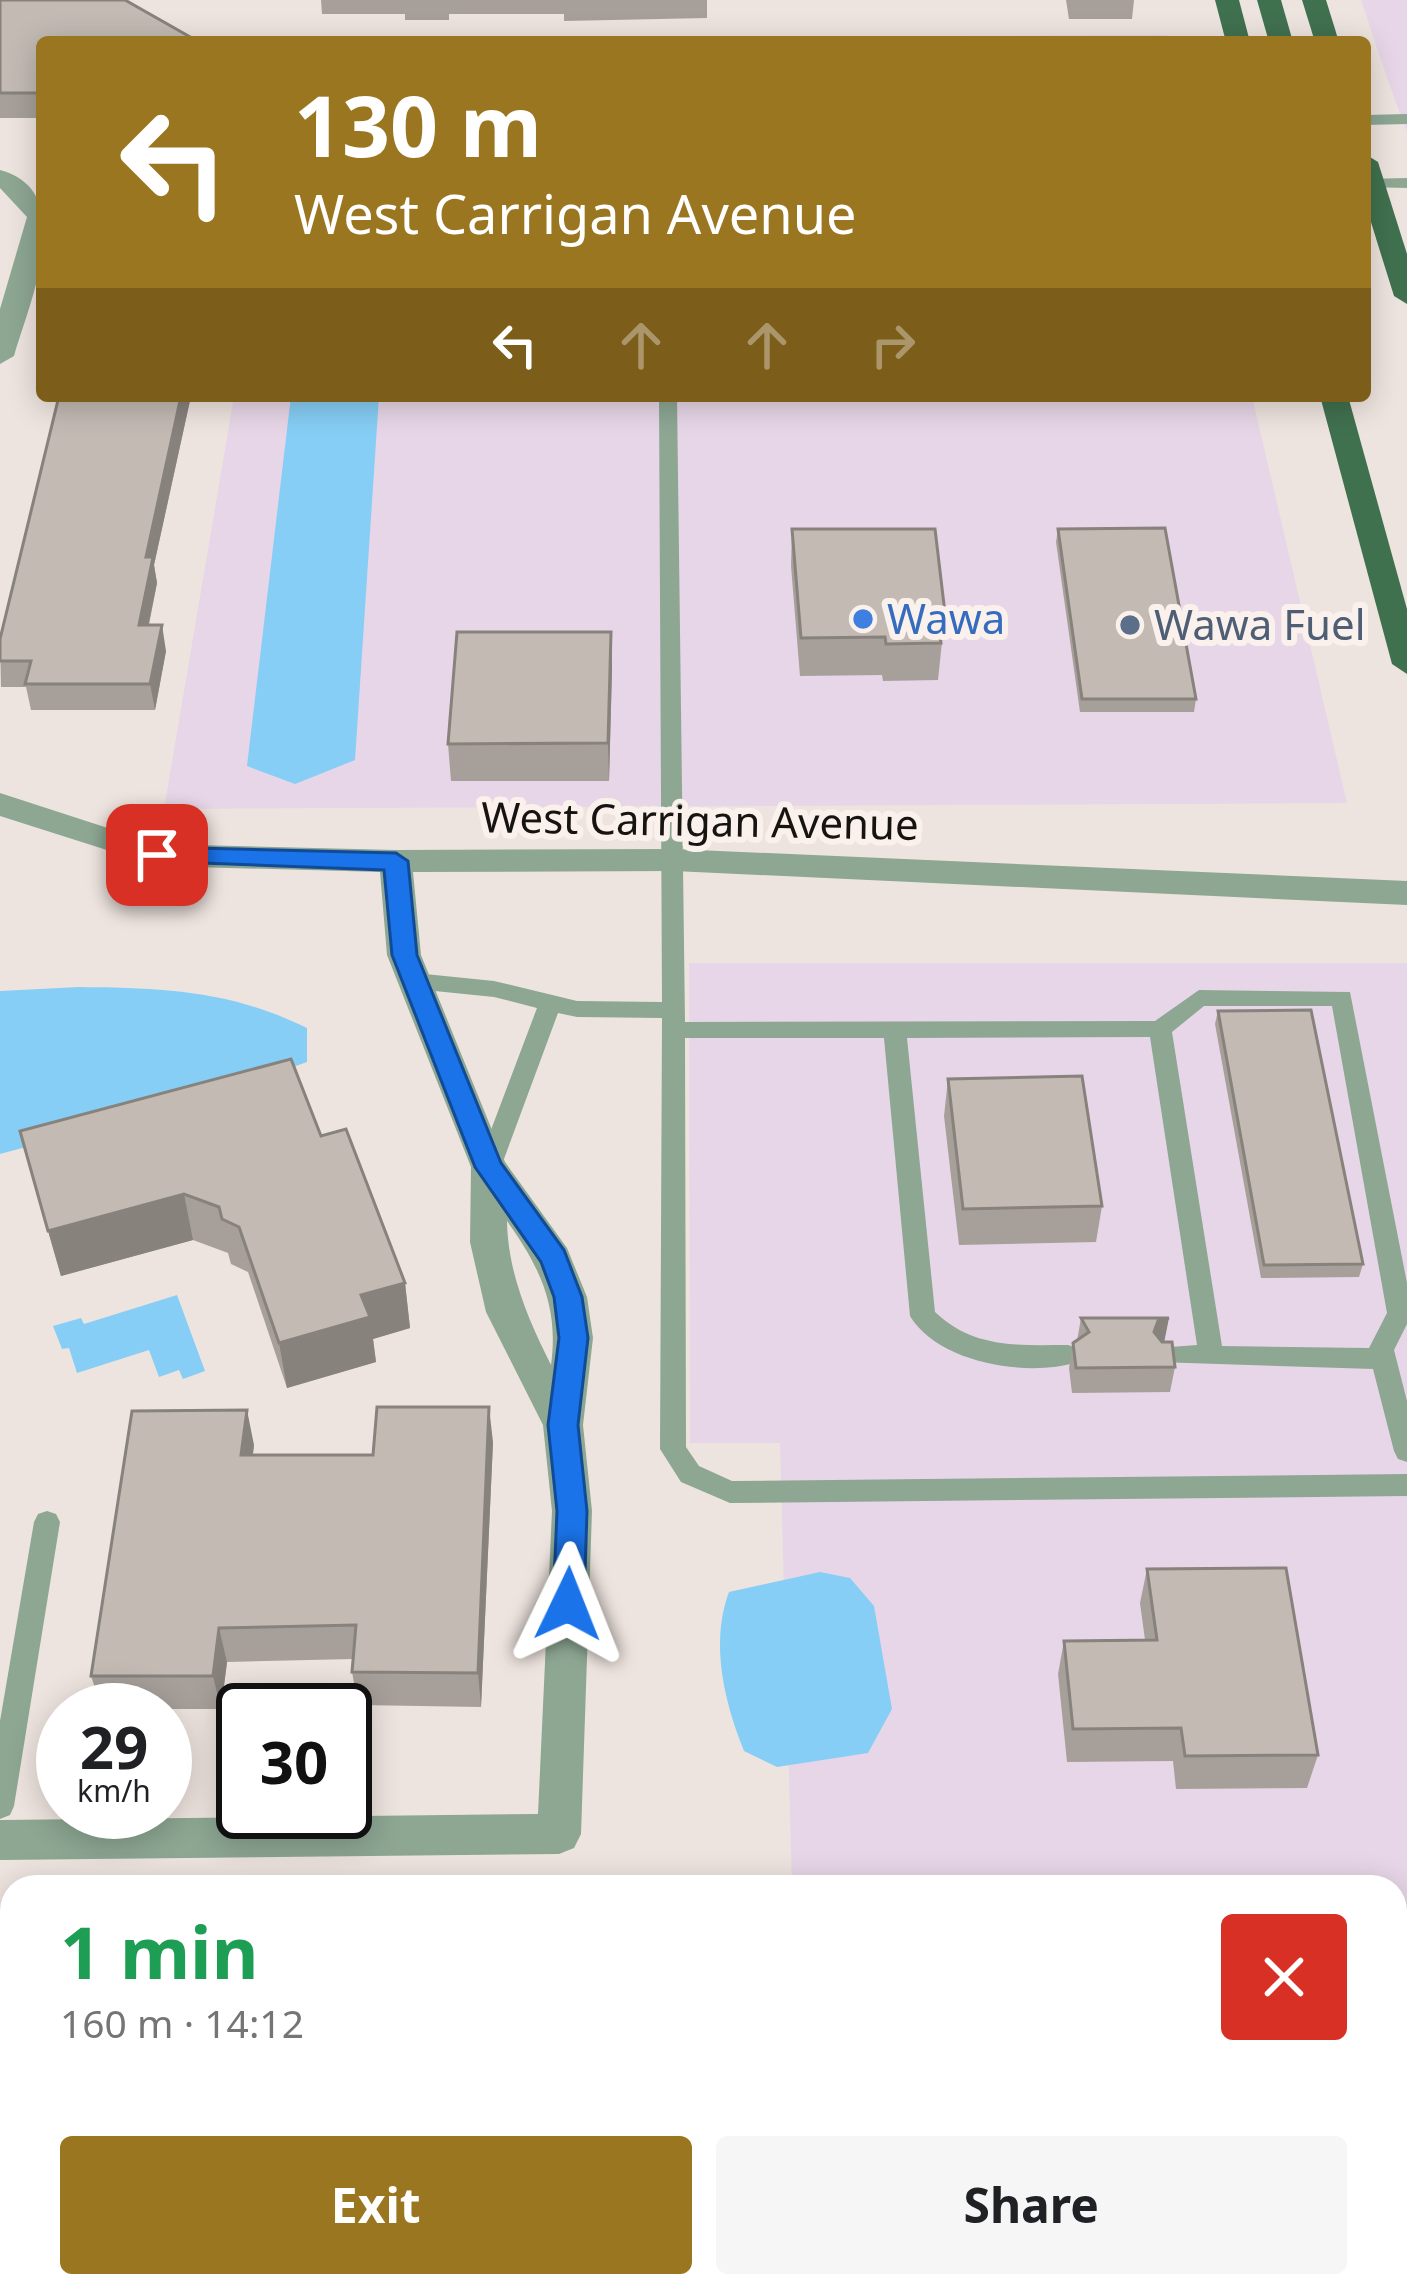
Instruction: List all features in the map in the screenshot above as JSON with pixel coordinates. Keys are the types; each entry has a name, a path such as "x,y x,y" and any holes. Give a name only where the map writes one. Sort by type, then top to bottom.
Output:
{"main road":[{"path":"1227,0 1236,36"},
{"path":"1269,0 1279,36"},
{"path":"1314,0 1325,36"},
{"path":"1371,182 1403,268 1407,296"},
{"path":"1336,402 1407,664"}],"street":[{"path":"0,178 16,186 36,213"},
{"path":"0,356 36,232"},
{"name":"West Carrigan Avenue","path":"0,804 68,830 157,855 396,861 674,860 1407,893"},
{"path":"0,1840 559,1834 572,1511 563,1425 574,1338 568,1297 554,1258 489,1167 404,955 396,861"},
{"path":"489,1167 489,1242 505,1312 563,1425"}],"lane":[{"path":"1371,120 1407,119"},
{"path":"1371,172 1407,182"},
{"path":"668,402 674,860 673,1449 690,1474 730,1492 1407,1485"},
{"path":"415,981 494,989 578,1009 674,1020 895,1030 1160,1029 1199,998 1342,998 1400,1313 1381,1350 1407,1451"},
{"path":"489,1167 550,1003"},
{"path":"1160,1029 1211,1356"},
{"path":"895,1030 922,1316 943,1339 966,1348 996,1355 1068,1355"},
{"path":"1166,1355 1384,1359"},
{"path":"0,1806 47,1522"}],"shaded area":[{"path":"1361,0 1407,0 1407,132 1387,78"},
{"path":"1168,35 1168,36 950,36"},
{"path":"233,402 1253,402 1347,803 164,809"},
{"path":"689,963 1407,963 1407,1875 792,1875 780,1443 690,1443"}],"water":[{"path":"290,402 379,402 355,760 295,784 247,766"},
{"path":"168,990 278,1015 307,1028 307,1062 207,1098 0,1154 0,991"},
{"path":"177,1295 205,1371 183,1379 179,1370 159,1377 149,1350 77,1373 69,1348 62,1349 53,1326 81,1318 84,1324"},
{"path":"820,1572 850,1578 874,1606 892,1709 868,1753 777,1767 744,1751 737,1732 722,1672 723,1611 729,1592"}],"building":[{"path":"0,0 125,0 188,36 36,36 36,93 0,93"},
{"path":"58,402 180,402 146,557 153,557 139,625 162,625 150,684 25,684 31,661 0,661 0,639"},
{"path":"1165,528 1196,699 1082,699 1058,529"},
{"path":"792,529 935,529 945,613 937,613 941,643 886,644 885,637 801,638"},
{"path":"457,632 611,632 608,743 448,744"},
{"path":"1311,1010 1363,1264 1264,1265 1218,1011"},
{"path":"291,1059 321,1136 346,1129 405,1283 361,1295 370,1317 279,1343 239,1227 222,1219 219,1207 184,1194 48,1231 20,1131"},
{"path":"1082,1076 1102,1206 963,1209 948,1079"},
{"path":"1081,1318 1169,1318 1158,1321 1154,1332 1162,1342 1172,1342 1175,1367 1076,1368 1073,1343 1089,1332"},
{"path":"377,1407 489,1407 478,1673 352,1672 356,1625 219,1628 213,1676 91,1676 132,1411 247,1410 241,1455 373,1455"},
{"path":"1286,1568 1318,1755 1185,1756 1181,1728 1073,1729 1064,1641 1157,1640 1147,1569"}],"place":[{"name":"Wawa","path":"863,619"},
{"name":"Wawa Fuel","path":"1130,625"}],"route":[{"path":"157,855 396,861 404,955 489,1167 554,1258 568,1297 574,1338 563,1425 572,1511 568,1604"}]}
